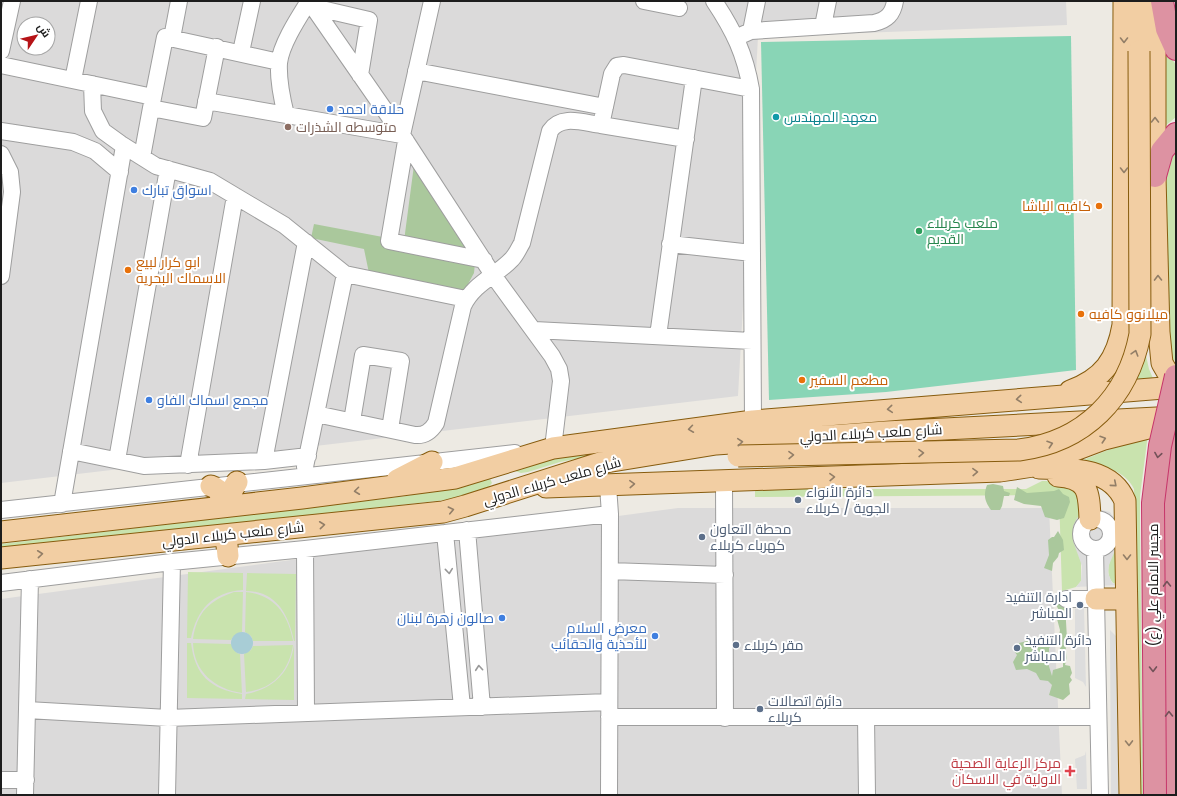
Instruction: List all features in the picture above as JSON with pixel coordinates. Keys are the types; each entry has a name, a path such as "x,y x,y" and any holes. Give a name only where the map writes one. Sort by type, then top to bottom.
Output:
{"highway":[{"path":"1162,1 1167,29 1176,49"},
{"path":"1156,176 1160,157 1172,137"},
{"name":"مجسر الامام علي (ع)","path":"1155,795 1153,503 1160,446 1176,376"},
{"name":"مجسر الامام علي (ع)","path":"1170,795 1167,551 1170,485 1176,440"}],"main road":[{"path":"1058,395 1088,383 1106,368 1112,360 1121,338 1124,297 1124,1"},
{"path":"614,461 682,457 1019,450 1039,447 1061,440 1096,416 1114,396 1124,381 1134,357 1140,334 1140,1"},
{"path":"1155,1 1159,332 1162,363 1169,375 1176,382"},
{"path":"1124,297 1133,308 1142,311 1151,308 1158,302"},
{"name":"شارع ملعب كربلاء الدولي","path":"1,532 455,478 553,448 753,421 1058,395 1176,387"},
{"name":"شارع ملعب كربلاء الدولي","path":"1,558 443,512 483,501 573,471 614,461 691,447 778,438 1176,417"},
{"path":"518,458 513,461 508,472 513,483 523,488 1000,471 1022,468 1051,460 1104,439 1176,422"},
{"path":"382,487 432,462"},
{"path":"1022,468 1084,470 1096,474 1117,486 1122,493 1126,508 1126,599 1130,795"},
{"path":"483,501 488,498 494,489 494,478 487,469"},
{"path":"1000,471 1068,476 1077,479 1086,489 1090,502 1090,520"},
{"path":"211,486 221,494 221,498 228,506 232,499 231,492 237,482"},
{"path":"226,535 228,556"},
{"path":"1096,599 1126,599"}],"street":[{"path":"1,51 12,1"},
{"path":"73,80 89,1"},
{"path":"172,38 179,1"},
{"path":"241,52 252,1"},
{"path":"432,1 416,71 404,138 389,241 484,260"},
{"path":"644,1 679,8"},
{"path":"714,1 736,37 748,68 751,90 753,421"},
{"path":"751,31 756,1"},
{"path":"823,26 828,1"},
{"path":"736,37 751,31 882,21 890,15 895,1"},
{"path":"286,115 282,98 279,62 291,30 310,3"},
{"path":"1,510 62,504 237,482 553,448 561,381 559,369 552,356 493,274 404,138 310,3"},
{"path":"310,3 370,20 360,75"},
{"path":"142,157 165,37 241,52 279,62"},
{"path":"1,65 92,84 203,118 217,48"},
{"path":"601,125 612,74 617,66 624,64 751,90"},
{"path":"416,71 605,107"},
{"path":"658,336 694,78"},
{"path":"92,84 93,111 103,131 156,166 210,181 284,225 345,274 466,299"},
{"path":"206,102 286,115 404,138"},
{"path":"316,414 419,435 428,433 434,426 456,333 466,299 478,285 514,258 522,243 548,136 552,127 564,121 601,125 686,139"},
{"path":"1,132 73,142 95,151 120,172"},
{"path":"62,504 124,146"},
{"path":"1,154 10,172 12,192 1,276"},
{"path":"117,460 168,169"},
{"path":"188,465 235,196"},
{"path":"264,461 306,242"},
{"path":"670,244 752,253"},
{"path":"303,476 345,274"},
{"path":"534,330 752,341"},
{"path":"352,421 363,355 401,361 390,429"},
{"path":"71,451 144,466 264,461 308,456"},
{"path":"724,481 725,718"},
{"path":"608,486 610,514 609,795"},
{"path":"1,583 172,562 305,549 610,514"},
{"path":"1101,519 1105,521 1111,529 1110,539 1105,546 1095,549 1086,545 1081,536 1083,526 1090,520 1101,519"},
{"path":"467,530 482,706"},
{"path":"445,533 462,707"},
{"path":"305,549 306,713"},
{"path":"1095,549 1100,795"},
{"path":"166,795 172,562"},
{"path":"610,571 724,574"},
{"path":"1,780 25,788 30,579"},
{"path":"1066,599 1096,599"},
{"path":"27,710 168,718 482,706 609,710 725,718 1098,717"},
{"path":"866,717 866,795"}],"shaded area":[{"path":"1,1 1066,1 1067,25 758,37 738,396 1,483"},
{"path":"678,508 1049,508 1062,795 1,795 1,599"},
{"path":"1097,509 1110,512 1117,524 1119,541 1109,565 1108,573 1112,583 1118,585 1076,587 1081,581 1082,566 1073,541 1073,526 1077,518 1082,514"},
{"path":"1084,608 1086,687 1083,682 1075,678 1075,609"},
{"path":"1110,630 1117,637 1122,795 1111,795"},
{"path":"1086,751 1087,789 1077,789 1075,759 1085,755"}],"green space":[{"name":"ملعب كربلاء القديم","path":"1071,36 1076,370 886,392 769,400 761,42"},
{"path":"1166,56 1170,56 1176,65 1176,117 1164,127"},
{"path":"1176,145 1176,359 1172,361 1167,328 1165,167"},
{"path":"414,165 476,253 474,273 462,295 370,278 364,249 311,238 314,224 404,241"},
{"path":"1145,351 1149,369 1155,383 1134,384 1139,374"},
{"path":"1148,434 1140,496 1143,795 1139,795 1134,489 1125,477 1119,473 1083,460"},
{"path":"631,448 560,462 528,472 521,473 512,470 518,462"},
{"path":"489,476 492,483 486,490 445,500 1,549 1,544 406,496 439,490"},
{"path":"1042,481 1072,481 1081,487 1081,581 1076,587 1062,591 1059,495 755,497 755,489 1026,489"},
{"path":"993,484 1003,486 1004,491 1010,493 1009,496 1004,496 1000,510 991,510 985,498 987,485"},
{"path":"1017,487 1027,493 1054,491 1059,489 1063,494 1069,497 1070,502 1064,518 1057,520 1045,517 1041,506 1024,504 1014,500"},
{"path":"1058,531 1063,540 1064,550 1059,553 1058,557 1053,563 1052,571 1044,568 1049,555 1048,540 1054,537"},
{"path":"1119,541 1118,585 1113,583 1110,578 1108,567"},
{"path":"188,572 243,573 243,590 223,594 208,604 197,619 191,638 187,638"},
{"path":"247,573 296,574 295,641 289,622 279,606 265,595 246,591"},
{"path":"234,592 243,592 242,632 233,637 231,640 193,639 201,615 206,609 218,599"},
{"path":"246,592 265,597 278,608 288,623 293,641 253,641 251,636 245,632"},
{"path":"1059,602 1065,604 1067,639 1065,642 1067,658 1065,665 1070,666 1072,673 1070,677 1072,680 1069,684 1070,694 1063,700 1049,695 1052,685 1048,681 1040,680 1036,673 1027,669 1016,670 1013,662 1017,655 1014,651 1015,647 1019,645 1019,643 1031,640 1034,644 1039,640 1038,637 1041,635 1042,637 1051,635 1054,639 1054,644 1049,648 1049,652 1046,654 1050,658 1048,663 1052,676 1053,670 1063,667 1063,656 1060,655 1059,650 1061,647 1058,642 1060,630 1057,619 1060,612 1056,605"},
{"path":"187,643 191,643 196,664 206,679 221,688 242,694 242,699 187,698"},
{"path":"193,643 231,644 237,653 240,654 242,693 223,688 202,671 194,653"},
{"path":"293,645 288,663 272,683 256,690 246,692 244,654 251,650 253,646"},
{"path":"294,645 294,700 245,699 246,694 256,692 272,684 279,678 289,664"}],"water":[{"path":"242,632 250,635 253,643 250,651 242,654 234,651 231,643 234,635"}],"place":[{"name":"حلاقة احمد","path":"330,109"},
{"name":"معهد المهندس","path":"776,117"},
{"name":"متوسطه الشذرات","path":"288,127"},
{"name":"اسواق تبارك","path":"134,190"},
{"name":"كافيه الباشا","path":"1099,206"},
{"name":"ملعب كربلاء القديم","path":"919,231"},
{"name":"ابو كرار لبيع الاسماك البحريه","path":"128,270"},
{"name":"ميلانوو كافيه","path":"1081,314"},
{"name":"مطعم السفير","path":"802,380"},
{"name":"مجمع اسماك الفاو","path":"149,400"},
{"name":"دائرة الأنواء الجوية / كربلاء","path":"798,500"},
{"name":"محطة التعاون كهرباء كربلاء","path":"702,537"},
{"name":"ادارة التنفيذ المباشر","path":"1080,605"},
{"name":"صالون زهرة لبنان","path":"502,618"},
{"name":"معرض السلام للأحذية والحقائب","path":"655,636"},
{"name":"مقر كربلاء","path":"736,645"},
{"name":"دائرة التنفيذ المباشر","path":"1017,648"},
{"name":"دائرة اتصالات كربلاء","path":"760,709"},
{"name":"مركز الرعاية الصحية الاولية في الاسكان","path":"1070,771"}]}
